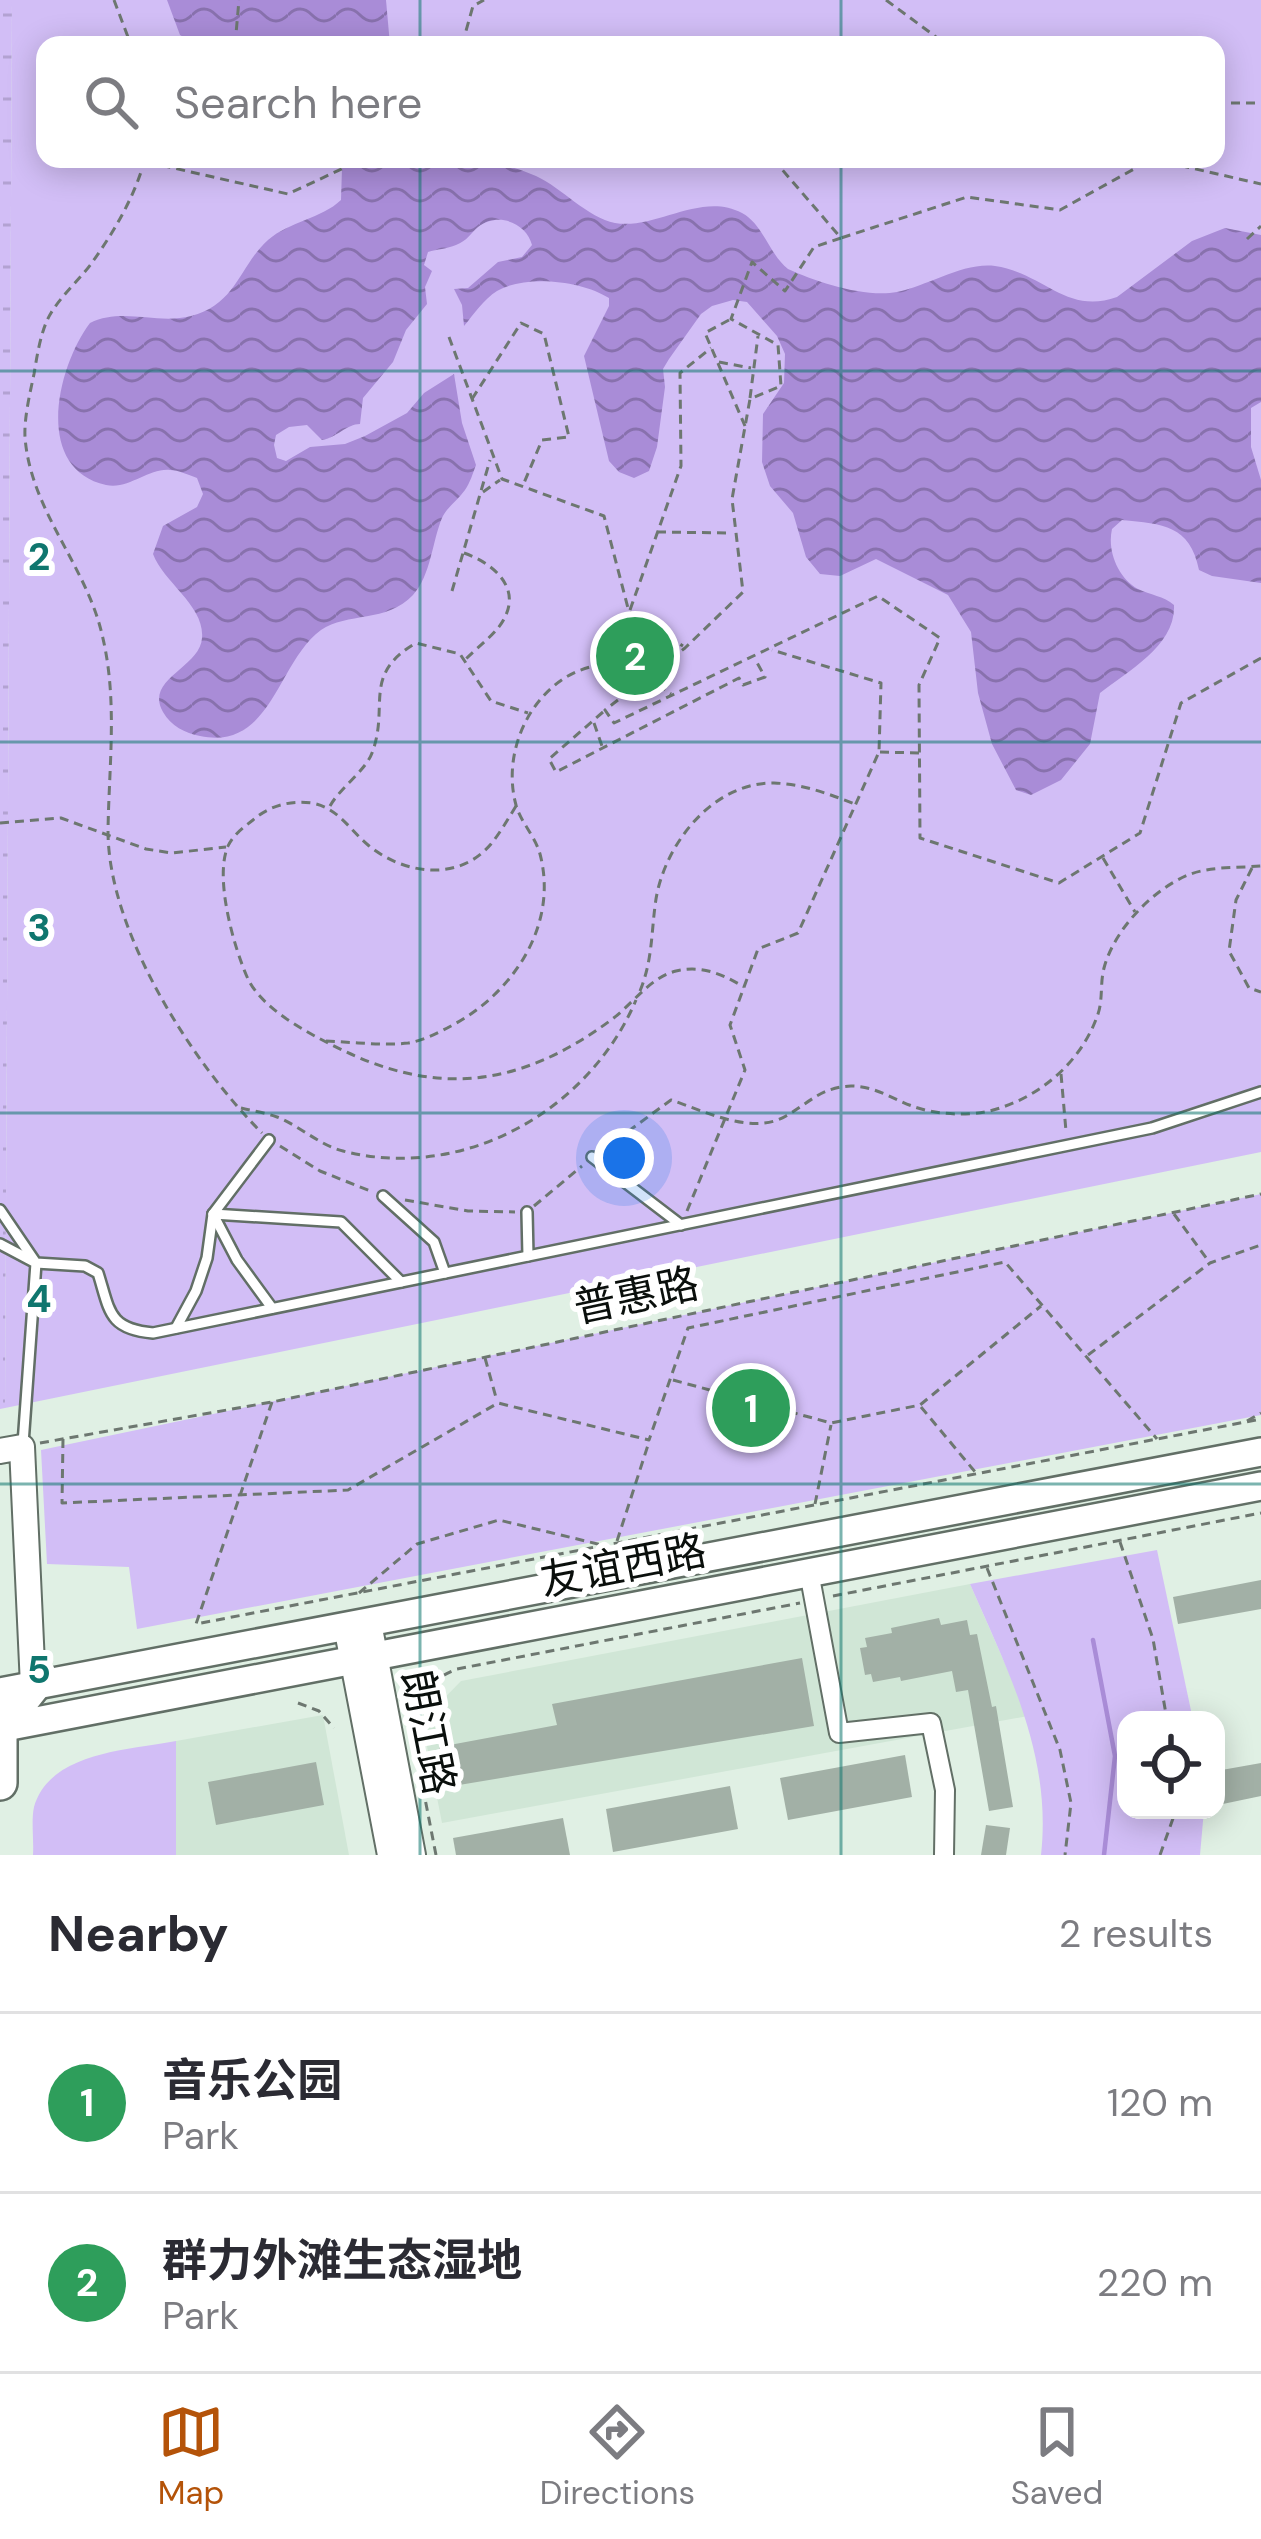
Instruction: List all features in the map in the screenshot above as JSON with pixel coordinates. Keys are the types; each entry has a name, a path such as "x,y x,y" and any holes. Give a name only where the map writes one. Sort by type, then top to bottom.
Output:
{"highway":[{"path":"0,1783 0,1728 17,1689"}],"main road":[{"path":"11,1449 17,1689"},
{"name":"友谊西路","path":"17,1689 1261,1452"},
{"name":"友谊西路","path":"0,1728 364,1658 811,1586 1261,1486"},
{"name":"朗江路","path":"358,1625 390,1855"},
{"name":"朗江路","path":"364,1658 412,1855"}],"street":[{"path":"811,1586 838,1733 931,1723 945,1790 944,1855"}],"lane":[{"path":"0,1244 36,1263 86,1267 98,1273 112,1318 129,1330 153,1333 1152,1128 1261,1092"},
{"path":"176,1328 208,1258 213,1214 269,1140"},
{"path":"592,1157 681,1225"},
{"path":"383,1196 434,1242 445,1273"},
{"path":"0,1210 36,1263 11,1449"},
{"path":"527,1212 528,1256"},
{"path":"213,1214 340,1222 401,1282"},
{"path":"213,1214 236,1260 272,1308"}],"path":[{"path":"114,0 128,36"},
{"path":"236,36 239,0"},
{"path":"465,36 473,6 484,0"},
{"path":"886,0 934,36"},
{"path":"1225,103 1261,103"},
{"path":"141,168 93,262 49,316 34,372 25,437 45,512 78,571 99,623 113,706 108,836 134,938 163,1003 236,1107 269,1140 320,1171 383,1196 468,1210 527,1212 671,1100 745,1123 775,1121 820,1091 848,1086 873,1089 923,1109 972,1114 1023,1099 1061,1073 1092,1027 1110,953 1136,914 1187,876 1261,866"},
{"path":"175,168 288,194 344,168"},
{"path":"196,168 198,174"},
{"path":"781,168 841,238"},
{"path":"746,426 705,333 730,319 752,262 785,291 814,248 841,238 967,197 1060,210 1136,168"},
{"path":"1191,168 1261,184"},
{"path":"1247,238 1261,226"},
{"path":"730,319 778,345 781,386 750,399"},
{"path":"471,401 521,323 544,334 569,437 542,440 523,486"},
{"path":"754,657 765,677 743,685 739,678 556,772 549,759 685,648 743,592 732,499 758,334"},
{"path":"449,337 502,479 604,516 629,612 685,648"},
{"path":"629,612 681,466 680,373 711,348"},
{"path":"718,362 754,369"},
{"path":"452,591 490,456"},
{"path":"482,493 502,479"},
{"path":"655,532 735,532"},
{"path":"464,553 482,559 501,574 508,597 507,614 465,660"},
{"path":"605,710 614,723 878,596 940,638 919,685 920,838 1059,884 1140,832 1180,703 1261,658"},
{"path":"635,668 670,637"},
{"path":"328,807 342,785 370,760 378,724 378,689 385,670 397,654 416,643 437,646 465,660 491,701 528,713"},
{"path":"681,1225 745,1070 730,1025 758,949 798,933 879,752 880,683 770,650"},
{"path":"324,1041 412,1043 492,1001 512,979 538,927 540,855 516,806 514,764 528,713 567,674 593,663 635,668 672,695"},
{"path":"593,721 602,746"},
{"path":"879,752 919,753"},
{"path":"236,1107 277,1118 339,1150 381,1157 449,1153 537,1120 596,1067 621,1034 651,966 663,870 674,843 701,814 729,794 769,783 809,788 855,804"},
{"path":"516,806 481,853 463,863 428,870 393,863 328,807 306,802 262,812 228,847 225,861 230,926 251,986 272,1007 324,1041 375,1066 418,1078 472,1078 518,1070 558,1054 614,1018 655,981 674,972 693,969 724,975 744,987"},
{"path":"0,823 61,818 172,854 228,847"},
{"path":"1102,856 1136,914"},
{"path":"1253,867 1236,900 1229,950 1249,988 1261,992"},
{"path":"1061,1073 1067,1145"},
{"name":"普惠路","path":"11,1449 272,1402 1261,1194"},
{"path":"1172,1213 1210,1263"},
{"path":"1086,1357 1210,1263 1261,1245"},
{"path":"994,1250 1157,1439"},
{"path":"688,1328 1005,1262"},
{"path":"670,1379 831,1423 920,1405 1042,1305"},
{"path":"616,1544 688,1328 687,1315"},
{"path":"485,1357 498,1403"},
{"path":"272,1402 196,1624 1261,1416"},
{"path":"63,1439 62,1503 348,1490 498,1403 650,1440"},
{"path":"920,1405 977,1474"},
{"path":"814,1506 831,1423"},
{"path":"436,1855 411,1727 412,1708 420,1691 436,1678 811,1586 986,1567 1261,1513"},
{"path":"358,1594 417,1544 500,1520 608,1546"},
{"path":"1120,1541 1153,1639 1165,1711"},
{"path":"986,1567 1060,1750 1071,1803 1065,1855"},
{"path":"298,1702 319,1711 334,1729"},
{"path":"1160,1855 1173,1819"}],"shaded area":[{"path":"970,1584 1028,1716 442,1823 422,1721 461,1681"},
{"path":"323,1715 349,1855 176,1855 176,1741"}],"green space":[{"path":"0,0 12,0 5,1408 0,1409"},
{"path":"12,0 1261,0 1261,1152 5,1408"},
{"path":"1261,1194 1261,1415 137,1629 129,1567 47,1564 41,1450"},
{"path":"1157,1550 1191,1711 1117,1711 1117,1819 1203,1819 1200,1855 1041,1855 1043,1819 1034,1749 1013,1683 970,1584"},
{"path":"176,1741 176,1855 33,1855 34,1807 57,1774 94,1756"}],"water":[{"path":"167,0 386,0 389,36 182,36"},
{"path":"342,168 513,168 546,181 615,223 726,207 749,218 788,269 826,284 870,293 897,292 971,268 995,266 1069,297 1099,301 1117,297 1192,241 1225,228 1261,235 1261,402 1251,408 1251,447 1261,480 1261,583 1212,576 1199,570 1181,535 1150,523 1122,520 1112,529 1116,563 1131,584 1174,605 1173,619 1159,645 1100,693 1090,744 1061,780 1031,795 1016,790 992,744 978,693 971,632 948,595 876,559 840,576 820,574 806,557 793,513 770,486 762,462 763,414 784,383 785,354 777,336 747,302 733,300 701,314 669,359 663,369 657,447 649,471 634,478 609,461 584,356 609,298 569,284 523,283 492,294 464,326 454,289 468,288 498,262 522,257 532,245 518,226 495,220 460,243 428,252 424,265 432,271 425,287 427,304 406,330 393,362 363,398 360,424 322,440 307,425 289,427 276,435 277,458 286,461 310,447 345,444 407,413 424,393 454,374 462,423 476,465 467,487 442,518 419,587 391,610 321,630 306,644 271,701 243,730 224,737 184,731 166,717 159,701 166,682 199,648 201,626 153,554 163,526 197,507 203,494 197,478 173,470 114,486 83,475 68,458 60,437 61,388 78,341 90,323 115,316 178,318 206,310 228,294 268,240 341,200"}],"building":[{"path":"1261,1580 1261,1609 1178,1624 1173,1597"},
{"path":"939,1618 941,1625 967,1620 970,1635 977,1634 992,1707 996,1706 1013,1807 989,1811 968,1690 956,1692 952,1671 901,1681 900,1677 873,1682 871,1674 865,1675 860,1648 867,1647 865,1638"},
{"path":"802,1658 814,1726 447,1787 439,1747 557,1725 552,1704"},
{"path":"905,1755 912,1797 788,1820 780,1778"},
{"path":"316,1762 324,1805 216,1825 208,1782"},
{"path":"1261,1763 1261,1796 1225,1804 1225,1769"},
{"path":"730,1786 738,1829 613,1852 606,1809"},
{"path":"563,1818 570,1855 456,1855 453,1838"},
{"path":"986,1825 1010,1828 1006,1855 981,1855"}],"waterway":[{"path":"1093,1640 1115,1756 1104,1855"}],"place":[{"name":"群力外滩生态湿地","path":"635,656"},
{"name":"音乐公园","path":"751,1408"}]}
